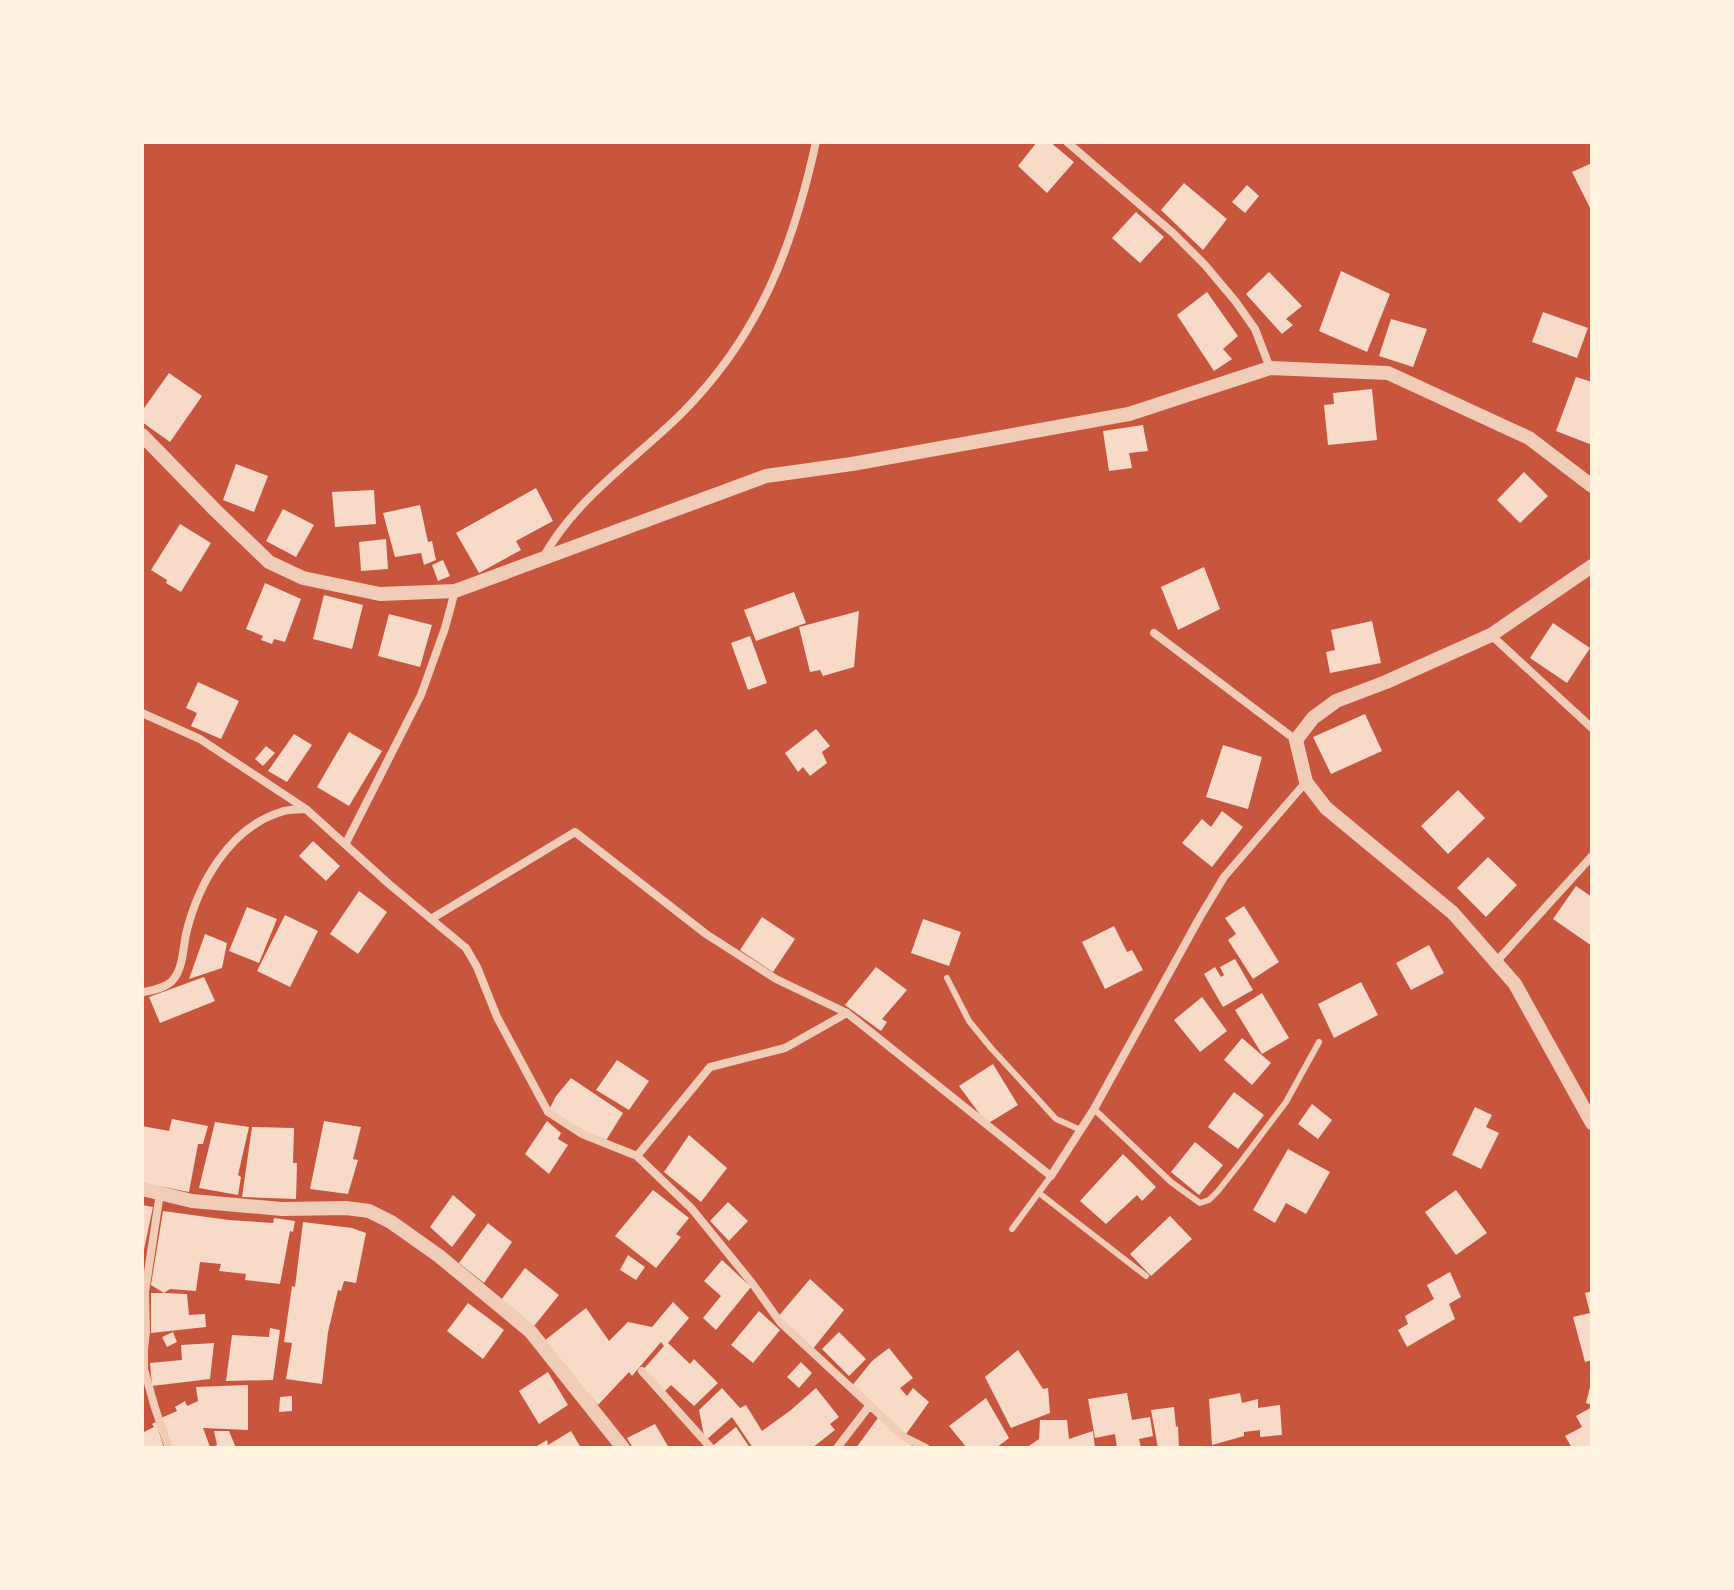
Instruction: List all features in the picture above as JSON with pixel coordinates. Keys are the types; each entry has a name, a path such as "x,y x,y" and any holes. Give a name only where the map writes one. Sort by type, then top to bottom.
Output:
{"street":[{"path":"544,557 556,535 581,505 683,412 728,359 760,310 788,245 816,142"},
{"path":"1067,142 1173,233 1205,265 1255,329 1270,368"},
{"path":"142,435 269,562 303,578 380,594 455,591 766,476 852,464 1129,414 1270,368 1388,373 1529,438 1592,486"},
{"path":"1296,740 1313,718 1336,701 1491,635 1592,566"},
{"path":"346,843 421,695 455,591"},
{"path":"1154,633 1296,740 1306,782 1326,808 1453,913 1515,984 1590,1115"},
{"path":"1491,635 1592,728"},
{"path":"142,713 200,739 306,809 466,948 497,1017 548,1112 582,1134 637,1156 692,1209 780,1322 904,1437 926,1448"},
{"path":"431,919 575,832 706,934 776,979 847,1013 1051,1176 1094,1109 1224,877 1306,782"},
{"path":"144,992 158,989 173,980 207,877 227,848 258,822 283,811 306,809"},
{"path":"1496,962 1592,856"},
{"path":"637,1156 710,1067 785,1048 847,1013"},
{"path":"142,1189 192,1201 282,1209 346,1208 369,1211 391,1222 439,1256 530,1331 623,1448"},
{"path":"160,1193 145,1292 144,1369 146,1391 169,1448"},
{"path":"642,1371 711,1448"},
{"path":"837,1448 870,1405"}],"lane":[{"path":"947,978 969,1021 991,1048 1056,1119 1081,1130"},
{"path":"1094,1109 1171,1182 1200,1203 1209,1200 1218,1191 1286,1102 1319,1042"},
{"path":"1012,1229 1051,1176"},
{"path":"1039,1193 1146,1276"}],"building":[{"path":"1037,142 1050,142 1074,162 1047,193 1018,166"},
{"path":"1592,163 1592,207 1590,208 1572,172"},
{"path":"1184,183 1227,219 1203,250 1161,210"},
{"path":"1247,185 1259,196 1245,213 1232,202"},
{"path":"1136,212 1164,237 1140,263 1112,238"},
{"path":"1341,271 1390,294 1367,352 1319,331"},
{"path":"1269,272 1302,306 1286,319 1293,325 1282,334 1246,294"},
{"path":"1207,292 1238,336 1223,349 1232,359 1214,371 1177,315"},
{"path":"1543,312 1588,328 1577,358 1532,342"},
{"path":"1391,319 1427,329 1413,367 1379,356"},
{"path":"169,373 202,396 170,442 142,422 142,411"},
{"path":"1576,377 1592,382 1592,445 1556,431"},
{"path":"1372,389 1377,440 1328,445 1324,405 1334,404 1333,393"},
{"path":"1143,425 1148,451 1129,453 1132,468 1109,471 1103,431"},
{"path":"236,464 268,476 254,512 223,500"},
{"path":"1524,472 1548,496 1520,523 1497,500"},
{"path":"536,488 553,521 516,541 521,550 479,573 456,533"},
{"path":"374,490 376,524 335,527 332,492"},
{"path":"420,505 428,542 432,541 436,560 424,565 421,553 395,557 383,513"},
{"path":"283,509 314,525 296,557 266,541"},
{"path":"180,524 211,543 181,592 151,570"},
{"path":"386,539 388,569 361,571 359,542"},
{"path":"443,560 450,576 438,581 432,565"},
{"path":"1204,567 1220,609 1178,630 1161,587"},
{"path":"265,583 301,599 285,642 274,639 272,644 261,640 263,636 246,629"},
{"path":"794,592 806,623 756,641 744,610"},
{"path":"324,595 363,605 352,649 313,639"},
{"path":"859,611 854,667 823,676 820,670 810,672 799,627"},
{"path":"389,614 432,625 420,667 378,656"},
{"path":"1372,621 1381,663 1330,673 1326,652 1335,650 1331,630"},
{"path":"1553,623 1590,648 1567,683 1530,658"},
{"path":"750,636 767,683 748,690 731,643"},
{"path":"198,682 239,701 221,739 191,726 197,713 186,708"},
{"path":"1365,714 1382,751 1331,774 1313,737"},
{"path":"816,729 830,746 822,752 827,763 810,776 803,767 798,772 785,753"},
{"path":"349,732 382,751 349,806 317,787"},
{"path":"294,734 312,745 287,782 268,771"},
{"path":"1223,745 1262,757 1248,809 1206,797"},
{"path":"266,746 275,753 263,766 255,759"},
{"path":"1458,790 1485,818 1448,854 1421,826"},
{"path":"1222,811 1243,827 1212,867 1182,843 1202,819 1211,827"},
{"path":"313,841 340,866 326,881 299,856"},
{"path":"1488,857 1517,885 1486,917 1457,888"},
{"path":"1576,886 1592,897 1592,946 1553,919"},
{"path":"359,891 387,912 358,954 330,934"},
{"path":"1244,906 1279,962 1253,979 1228,940 1236,934 1225,918"},
{"path":"247,907 277,919 259,963 229,951"},
{"path":"285,915 318,931 290,987 257,971"},
{"path":"762,917 795,939 773,972 740,950"},
{"path":"923,919 961,932 949,966 911,953"},
{"path":"1114,926 1127,952 1132,950 1143,970 1105,989 1082,942"},
{"path":"205,934 227,943 222,968 189,979"},
{"path":"1429,945 1444,973 1411,990 1396,963"},
{"path":"1235,959 1253,990 1223,1007 1204,974 1215,967 1221,977 1224,975 1220,967"},
{"path":"876,967 907,990 882,1019 887,1022 881,1031 845,1005"},
{"path":"204,977 215,1001 160,1023 149,997"},
{"path":"1361,982 1378,1015 1334,1038 1318,1004"},
{"path":"1262,993 1289,1038 1262,1054 1235,1010"},
{"path":"1202,997 1227,1031 1200,1052 1174,1020"},
{"path":"1242,1038 1271,1063 1252,1085 1224,1060"},
{"path":"617,1060 649,1081 629,1110 596,1090"},
{"path":"993,1064 1018,1105 987,1124 959,1086"},
{"path":"571,1078 623,1113 605,1142 548,1112"},
{"path":"1234,1092 1264,1115 1238,1149 1208,1127"},
{"path":"1312,1104 1332,1120 1318,1139 1298,1124"},
{"path":"1475,1107 1492,1115 1486,1127 1499,1133 1481,1169 1452,1155"},
{"path":"172,1119 208,1126 203,1144 198,1144 189,1192 142,1183 142,1126 169,1131"},
{"path":"324,1121 361,1127 353,1159 358,1160 348,1194 310,1189"},
{"path":"547,1121 561,1133 558,1139 568,1145 549,1174 525,1154"},
{"path":"215,1122 249,1127 238,1175 241,1177 238,1195 199,1188"},
{"path":"252,1127 294,1128 296,1199 242,1197"},
{"path":"689,1135 727,1168 701,1202 664,1172"},
{"path":"1195,1142 1223,1165 1199,1195 1171,1172"},
{"path":"1288,1149 1330,1172 1306,1214 1286,1203 1275,1223 1253,1210"},
{"path":"1123,1154 1156,1187 1142,1201 1137,1195 1106,1224 1080,1201"},
{"path":"653,1190 689,1218 676,1234 681,1237 656,1268 615,1236"},
{"path":"1456,1190 1487,1233 1456,1255 1425,1212"},
{"path":"453,1195 476,1215 452,1247 430,1227"},
{"path":"728,1202 748,1221 729,1241 710,1221"},
{"path":"142,1205 153,1207 143,1254 142,1254"},
{"path":"163,1211 229,1220 273,1223 274,1218 295,1221 293,1232 290,1231 280,1284 245,1280 246,1274 219,1271 221,1264 200,1262 196,1291 170,1289 164,1293 151,1285"},
{"path":"1170,1216 1192,1239 1151,1276 1130,1254"},
{"path":"303,1222 352,1228 366,1233 356,1283 344,1281 341,1291 338,1290 328,1332 322,1384 286,1379 292,1343 284,1342"},
{"path":"488,1223 512,1242 484,1283 459,1263"},
{"path":"628,1255 645,1267 636,1280 620,1270"},
{"path":"722,1260 751,1287 716,1330 703,1318 721,1296 704,1281"},
{"path":"525,1268 559,1295 530,1331 498,1304"},
{"path":"1450,1272 1461,1297 1449,1304 1455,1319 1407,1347 1398,1330 1408,1324 1405,1316 1434,1299 1427,1285"},
{"path":"810,1279 844,1310 812,1350 777,1318"},
{"path":"1592,1291 1592,1360 1585,1362 1573,1317 1590,1313 1585,1293"},
{"path":"151,1293 187,1294 189,1315 205,1314 206,1327 151,1333"},
{"path":"673,1302 689,1318 668,1343 690,1364 694,1359 718,1383 694,1406 671,1385 663,1393 642,1371 664,1346 661,1342 632,1376 629,1372 598,1405 544,1341 586,1308 609,1341 628,1322 652,1327"},
{"path":"468,1303 504,1330 483,1359 447,1331"},
{"path":"759,1311 780,1330 753,1363 731,1345"},
{"path":"270,1328 280,1330 273,1380 226,1381 232,1335 269,1337"},
{"path":"173,1332 177,1342 167,1347 162,1337"},
{"path":"839,1332 866,1359 849,1376 822,1349"},
{"path":"214,1343 210,1379 152,1386 150,1363 182,1360 181,1345"},
{"path":"889,1348 913,1378 900,1388 907,1396 913,1388 929,1402 904,1437 912,1446 910,1448 856,1448 880,1415 851,1387 872,1361"},
{"path":"1018,1350 1043,1389 1048,1388 1050,1413 1011,1428 985,1377"},
{"path":"801,1362 812,1373 799,1388 787,1377"},
{"path":"548,1372 568,1405 539,1424 519,1391"},
{"path":"1592,1383 1592,1405 1586,1403"},
{"path":"248,1385 248,1430 203,1428 210,1447 172,1448 161,1418 177,1411 175,1407 185,1401 187,1406 198,1401 196,1387"},
{"path":"722,1388 740,1408 746,1405 762,1431 816,1388 839,1417 830,1424 835,1430 812,1448 753,1448 732,1417 705,1441 699,1410"},
{"path":"1127,1393 1132,1420 1150,1417 1153,1436 1139,1439 1141,1448 1117,1448 1115,1434 1095,1438 1088,1399"},
{"path":"1240,1393 1242,1403 1258,1399 1258,1408 1280,1405 1282,1435 1260,1437 1260,1430 1244,1432 1244,1436 1212,1445 1209,1399"},
{"path":"292,1396 292,1411 279,1412 280,1397"},
{"path":"986,1398 1009,1438 996,1448 967,1448 949,1426"},
{"path":"1174,1407 1179,1448 1158,1448 1151,1410"},
{"path":"1592,1407 1592,1448 1572,1448 1565,1436 1582,1427 1576,1416"},
{"path":"1040,1420 1067,1420 1069,1439 1093,1431 1095,1448 1026,1448 1039,1439"},
{"path":"156,1422 164,1448 142,1448 142,1433 154,1427 152,1424"},
{"path":"655,1424 669,1448 633,1448 627,1438"},
{"path":"736,1427 750,1448 710,1448"},
{"path":"214,1431 229,1431 236,1448 210,1448 217,1445"},
{"path":"571,1431 581,1448 534,1448 547,1440 548,1445"}]}
